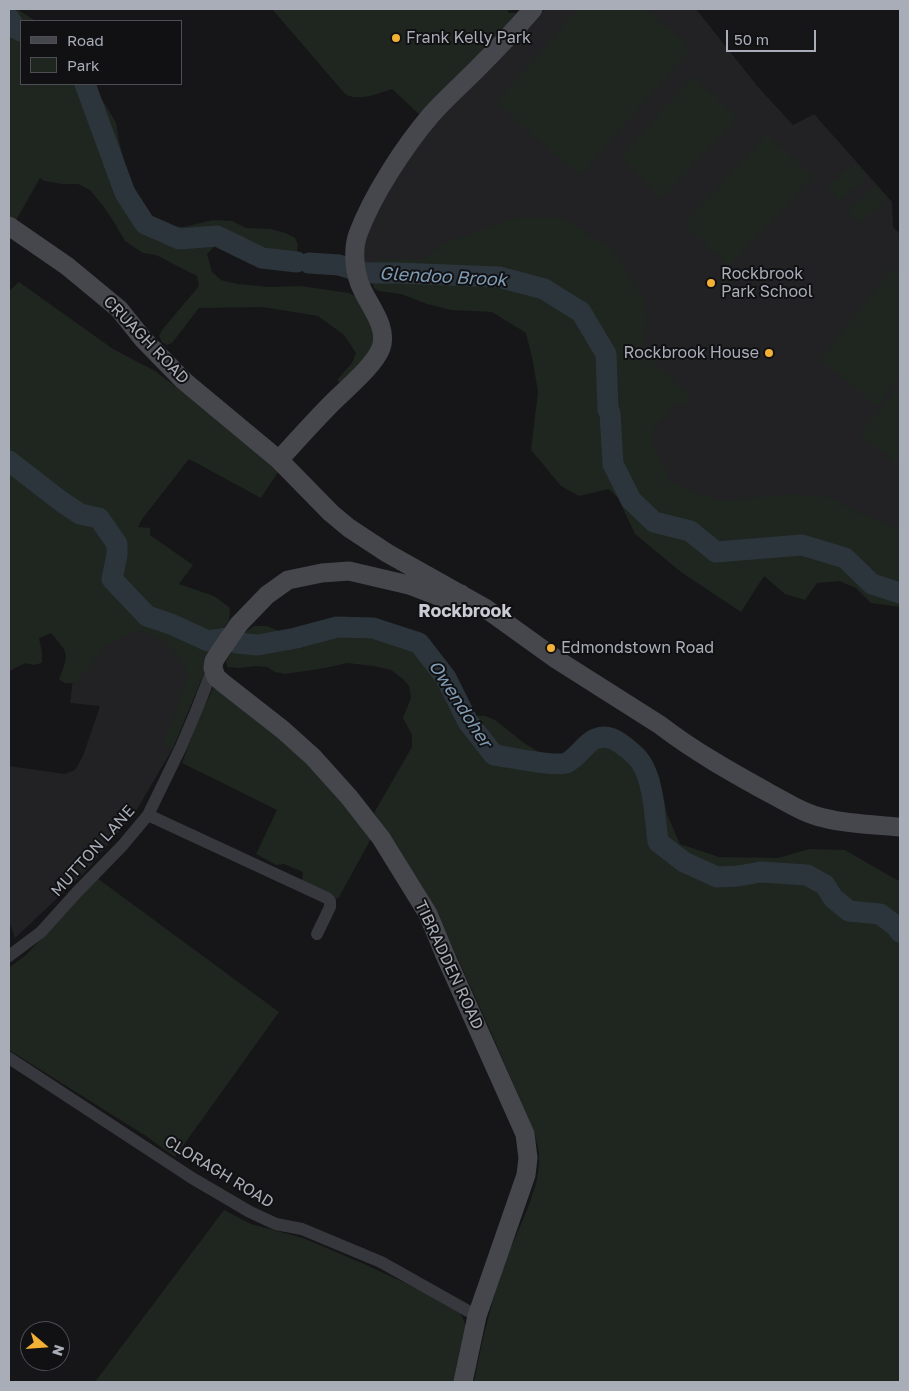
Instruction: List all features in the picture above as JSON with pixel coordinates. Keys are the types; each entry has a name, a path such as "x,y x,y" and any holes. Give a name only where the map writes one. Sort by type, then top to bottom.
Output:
{"street":[{"path":"533,9 431,115 408,145 382,186 363,222 355,246 355,263 359,282 380,325 382,335 381,348 372,363 279,460 331,513 349,528 386,553 485,608 556,659 660,725 720,766 804,811 823,818 900,827"},
{"name":"CRUAGH ROAD","path":"9,226 67,266 119,309 143,339 184,381 279,460"},
{"path":"216,660 239,624 267,595 288,580 322,573 349,571 409,585 448,600 456,598 461,594"},
{"name":"MUTTON LANE","path":"9,956 41,932 122,846 148,815 198,709 216,660"},
{"name":"TIBRADDEN ROAD","path":"216,660 216,677 283,730 313,757 349,797 381,838 428,914 525,1134 528,1158 526,1175 477,1316 463,1382"},
{"path":"148,815 327,898 330,901 330,907 317,934"},
{"name":"CLORAGH ROAD","path":"9,1058 192,1178 250,1212 276,1224 302,1229 381,1262 477,1316"}],"shaded area":[{"name":"Rockbrook Park School","path":"545,9 696,9 758,87 793,125 814,114 892,202 893,227 900,234 900,544 690,531 606,354 398,273 365,273 362,266 366,229 402,166 447,108 510,47"},
{"path":"83,600 208,641 204,673 173,748 136,811 86,871 15,938 9,921 9,766 65,774 75,770 83,756 100,706 70,703"}],"green space":[{"path":"9,9 17,9 34,20 20,20 20,85 93,85 116,123 119,141 133,190 147,212 167,226 184,227 213,220 232,221 246,228 271,229 295,238 298,245 296,257 287,260 248,253 231,246 215,246 207,254 212,272 221,280 238,284 269,287 300,286 349,293 358,298 374,332 375,343 345,386 337,380 352,363 356,353 344,335 318,316 263,307 199,308 172,343 167,345 162,342 159,336 199,286 197,276 156,255 143,253 125,241 104,207 90,190 78,184 62,184 44,181 40,178 15,222 9,218"},
{"name":"Frank Kelly Park","path":"272,9 507,9 509,13 517,13 474,63 420,115 392,89 363,97 346,95"},
{"path":"578,9 646,9 691,48 580,176 496,103"},
{"path":"693,76 737,118 662,198 621,157"},
{"path":"767,134 813,177 729,266 684,224"},
{"path":"855,163 867,177 839,201 827,186"},
{"path":"875,186 887,200 860,224 847,209"},
{"path":"516,218 563,218 613,250 644,300 647,322 642,356 654,362 690,395 687,403 674,404 670,412 657,423 650,439 670,482 723,501 788,494 829,497 856,512 900,529 900,607 871,603 856,588 839,581 817,583 805,600 785,594 764,576 741,612 681,572 635,534 618,498 609,489 579,496 561,486 531,450 538,392 526,333 492,312 451,310 427,304 401,294 378,291 374,288 367,265 384,259 423,259 445,243"},
{"path":"893,268 900,274 900,376 877,406 820,360"},
{"path":"19,282 113,349 155,371 268,460 278,472 261,498 189,459 142,519 138,527 150,528 150,535 193,565 179,584 214,596 230,608 229,621 211,649 204,673 173,748 165,748 165,741 187,678 184,664 165,641 141,630 127,635 107,645 75,683 64,683 59,679 65,664 66,654 51,633 39,638 42,663 33,665 26,663 9,671 9,291"},
{"path":"900,384 900,458 896,463 860,434"},
{"path":"368,625 387,626 405,632 424,641 439,652 450,670 456,685 457,694 471,715 485,716 495,720 524,743 541,753 565,759 575,753 585,739 598,732 615,735 642,753 659,776 667,814 680,844 719,857 778,858 809,849 845,850 900,881 900,1382 474,1382 497,1288 507,1257 533,1194 539,1168 539,1153 535,1134 457,957 425,892 374,813 412,747 412,735 403,718 411,698 409,686 391,670 374,666 347,663 285,674 275,672 267,667 227,667 226,661 244,633 254,626 267,626 286,634 302,632 318,637 335,632 354,630"},
{"path":"214,686 294,748 373,835 338,899 302,882 303,872 284,864 276,865 256,854 277,810 182,763"},
{"path":"97,878 279,1012 175,1157 146,1136 9,1050 9,968 26,955"},
{"path":"224,1210 251,1224 303,1238 364,1264 444,1301 457,1310 465,1324 465,1338 457,1382 95,1382"}],"waterway":[{"name":"Glendoo Brook","path":"9,18 15,28 20,30"},
{"name":"Glendoo Brook","path":"85,85 125,193 145,224 179,239 217,236 262,258 297,262"},
{"name":"Glendoo Brook","path":"309,263 339,265 365,273 499,277 544,289 581,312 606,354 608,410 610,413 613,464 631,500 654,522 690,531 716,552 802,545 845,558 872,584 900,593"},
{"name":"Owendoher","path":"9,461 80,514 99,518 117,544 117,555 112,579 147,616 171,624 208,641 228,638 237,643 258,645 296,638 337,627 373,628 419,643 446,678 468,722 494,755 560,764 570,761 595,739 605,737 614,740 633,754 645,769 653,800 658,842 684,862 717,877 761,872 807,875 825,885 833,898 849,911 880,914 896,926 900,932"}],"place":[{"name":"Frank Kelly Park","path":"396,38"},
{"name":"Rockbrook Park School","path":"711,283"},
{"name":"Rockbrook House","path":"769,353"},
{"name":"Edmondstown Road","path":"551,648"}],"district":[{"name":"Rockbrook","path":"465,611"}]}
